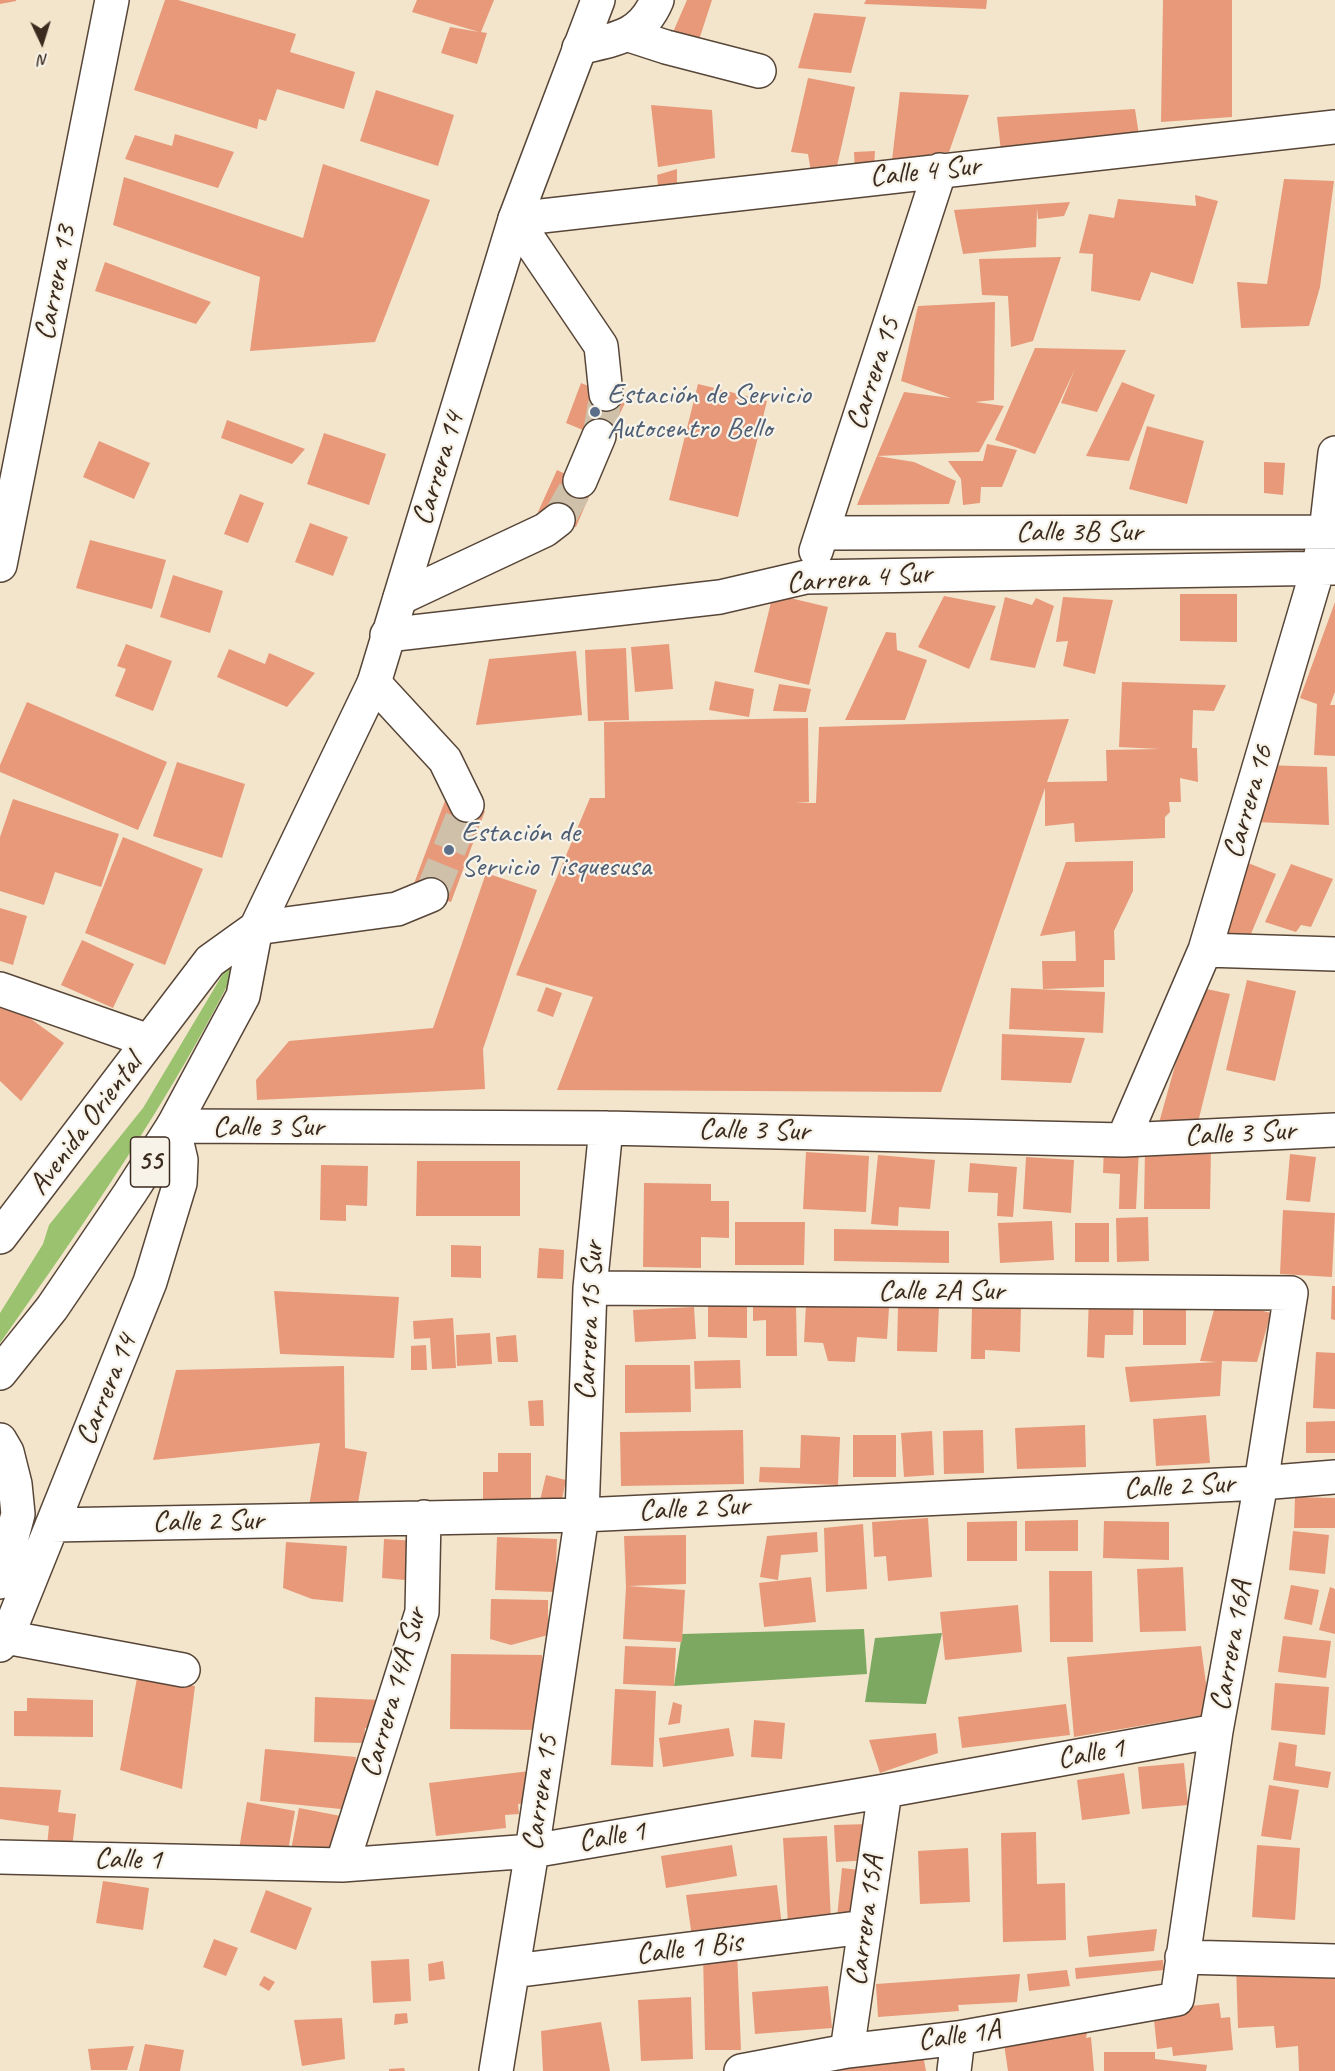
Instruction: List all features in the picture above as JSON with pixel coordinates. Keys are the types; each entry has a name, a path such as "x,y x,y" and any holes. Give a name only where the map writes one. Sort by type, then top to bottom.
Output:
{"street":[{"name":"Carrera 13","path":"0,565 12,451 112,0"},
{"name":"Carrera 14","path":"256,928 374,683 515,219 598,0"},
{"path":"579,48 629,35 651,13 657,0"},
{"path":"629,35 759,71"},
{"name":"Calle 4 Sur","path":"515,219 1335,127"},
{"name":"Carrera 15","path":"807,577 939,170"},
{"path":"515,219 601,346 606,394"},
{"path":"580,481 598,436"},
{"name":"Carrera 16","path":"1123,1140 1205,950 1327,568 1335,453"},
{"path":"400,598 544,530 558,520"},
{"name":"Calle 3B Sur","path":"823,533 1330,532"},
{"name":"Carrera 4 Sur","path":"387,635 720,597 807,577 1327,568"},
{"path":"374,683 445,760 466,805"},
{"path":"256,928 397,909 431,895"},
{"name":"Avenida Oriental","path":"3,1226 210,961 256,928"},
{"name":"55","path":"0,1373 52,1308 173,1126 243,996 256,928"},
{"path":"1205,950 1335,954"},
{"path":"0,989 149,1041"},
{"name":"Carrera 14","path":"2,1639 52,1525 150,1282 180,1183 181,1160 173,1126"},
{"name":"Calle 3 Sur","path":"173,1126 606,1128 1123,1140 1335,1130"},
{"name":"Carrera 15 Sur","path":"582,1515 590,1288 606,1128"},
{"name":"Calle 2A Sur","path":"590,1288 1292,1293"},
{"name":"Carrera 16A","path":"1177,1999 1216,1731 1261,1483 1292,1293"},
{"path":"0,1440 7,1452 15,1484 18,1514 0,1578"},
{"name":"Calle 2 Sur","path":"52,1525 582,1515 1261,1483 1335,1477"},
{"name":"Carrera 15","path":"496,2071 532,1851 582,1515"},
{"name":"Carrera 14A Sur","path":"342,1865 422,1612 424,1517"},
{"path":"2,1639 183,1670"},
{"name":"Calle 1","path":"0,1857 342,1865 532,1851 885,1791 1216,1731"},
{"name":"Carrera 15A","path":"847,2051 885,1791"},
{"name":"Calle 1 Bis","path":"513,1971 865,1927"},
{"path":"1182,1957 1335,1961"},
{"name":"Calle 1A","path":"741,2071 847,2051 958,2038 1177,1999"},
{"path":"954,2071 958,2038"}],"green space":[{"path":"230,962 237,966 156,1112 0,1343 0,1313 43,1244 49,1225 143,1108"},
{"path":"864,1629 867,1674 674,1686 682,1634"},
{"path":"942,1633 926,1704 865,1702 875,1638"}],"building":[{"path":"0,0 16,0 16,1 0,4"},
{"path":"165,0 178,0 296,34 290,52 355,72 344,109 277,89 266,121 259,119 257,129 134,90"},
{"path":"417,0 494,0 481,32 487,33 477,64 441,53 450,27 479,32 412,12"},
{"path":"687,0 712,0 697,46 670,39"},
{"path":"866,0 987,0 986,9 864,4"},
{"path":"1163,0 1232,0 1232,117 1161,122"},
{"path":"814,13 866,17 851,73 798,68"},
{"path":"808,78 855,87 837,166 811,172 808,154 791,152"},
{"path":"376,90 454,115 438,166 360,141"},
{"path":"900,92 969,95 949,152 892,160"},
{"path":"651,105 712,110 715,158 658,167"},
{"path":"1135,109 1139,135 1001,151 997,117"},
{"path":"175,134 234,152 218,188 125,159 135,135 172,146"},
{"path":"875,151 874,167 855,172 854,152"},
{"path":"323,164 430,200 375,342 250,351 260,277 113,225 124,177 303,238"},
{"path":"677,169 677,192 659,197 657,175"},
{"path":"1284,179 1334,181 1320,287 1309,326 1241,328 1237,282 1267,284"},
{"path":"1195,195 1218,201 1193,284 1151,272 1140,301 1091,291 1093,254 1079,253 1089,214 1114,218 1118,199 1196,206"},
{"path":"1070,202 1064,216 1038,219 1037,208 1036,247 963,254 954,210"},
{"path":"1061,257 1033,341 1011,347 1008,296 982,295 979,259"},
{"path":"105,262 211,302 196,324 95,291"},
{"path":"995,302 994,400 975,402 1004,406 979,452 877,456 904,392 951,398 901,381 918,306"},
{"path":"1035,348 1126,350 1097,412 1061,403 1075,369 1035,454 995,440"},
{"path":"1122,382 1155,395 1129,461 1086,456"},
{"name":"Estación de Servicio Autocentro Bello","path":"581,383 626,401 607,440 566,423"},
{"path":"698,384 767,401 738,517 669,500"},
{"path":"227,420 305,449 292,464 221,438"},
{"path":"1147,426 1204,441 1187,504 1129,489"},
{"path":"324,433 386,454 369,505 307,484"},
{"path":"99,441 150,463 134,499 83,477"},
{"path":"987,444 1017,450 1002,487 981,487 980,503 963,505 961,479 948,461 983,461"},
{"path":"877,456 914,462 956,481 949,504 857,505"},
{"path":"1264,462 1285,463 1283,495 1264,493"},
{"name":"Estación de Servicio Autocentro Bello","path":"557,470 593,487 576,527 538,512"},
{"path":"240,494 264,503 248,543 224,534"},
{"path":"310,523 348,537 333,576 295,562"},
{"path":"90,540 166,560 152,609 76,588"},
{"path":"173,575 223,591 210,633 160,617"},
{"path":"773,594 828,607 809,685 754,672"},
{"path":"1180,594 1237,594 1237,642 1180,641"},
{"path":"944,596 996,606 969,669 918,647"},
{"path":"1005,597 1032,605 1036,598 1054,606 1035,668 990,660"},
{"path":"1063,597 1113,600 1095,674 1063,666 1068,641 1056,642"},
{"path":"1335,602 1335,692 1330,705 1335,705 1335,756 1314,755 1317,704 1300,698"},
{"path":"886,632 896,633 897,650 927,660 905,720 845,720"},
{"path":"126,644 172,661 153,711 115,696 126,669 117,666"},
{"path":"669,644 673,689 635,692 631,647"},
{"path":"626,648 629,720 588,721 585,650"},
{"path":"229,649 265,664 269,653 315,673 287,707 217,677"},
{"path":"576,651 582,715 476,725 489,659"},
{"path":"715,681 754,689 749,717 709,710"},
{"path":"1122,682 1226,685 1214,711 1193,710 1192,748 1197,748 1198,782 1180,778 1181,802 1169,802 1170,812 1165,817 1165,838 1075,842 1074,823 1045,826 1045,788 941,1092 557,1090 593,997 516,975 590,798 605,798 604,722 808,718 809,802 795,803 816,803 819,727 1069,719 1047,782 1107,781 1106,750 1160,749 1119,747"},
{"path":"779,684 811,689 806,712 773,711"},
{"path":"27,702 167,762 138,830 0,772 0,765"},
{"path":"177,762 245,784 222,858 153,836"},
{"path":"1264,765 1327,767 1329,825 1254,822"},
{"name":"Estación de Servicio Tisquesusa","path":"446,798 485,811 451,902 412,889"},
{"path":"13,799 119,834 101,887 55,872 44,905 0,891 0,837"},
{"path":"123,837 203,869 165,965 85,933"},
{"path":"1133,861 1133,891 1114,931 1115,960 1104,960 1104,987 1043,989 1042,961 1076,961 1075,931 1040,936 1066,862"},
{"path":"1243,861 1276,874 1248,941 1216,927"},
{"path":"1291,864 1333,879 1311,927 1301,925 1296,932 1265,922"},
{"path":"486,873 537,890 483,1049 485,1089 257,1100 256,1080 289,1041 433,1028"},
{"path":"0,908 27,916 13,965 0,961"},
{"path":"82,940 134,964 113,1008 61,985"},
{"path":"1247,980 1296,991 1275,1081 1226,1070"},
{"path":"546,987 562,993 553,1017 537,1011"},
{"path":"1197,987 1230,994 1195,1134 1155,1137"},
{"path":"1011,988 1105,992 1103,1033 1009,1029"},
{"path":"0,1002 9,1003 64,1043 21,1101 0,1081"},
{"path":"1002,1034 1085,1038 1071,1083 1001,1080"},
{"path":"1104,1147 1139,1149 1136,1209 1119,1209 1120,1174 1103,1173"},
{"path":"1145,1148 1211,1148 1210,1209 1144,1209"},
{"path":"806,1152 869,1156 866,1212 803,1209"},
{"path":"1290,1154 1316,1157 1310,1202 1286,1200"},
{"path":"878,1155 935,1160 930,1209 899,1207 898,1226 871,1224"},
{"path":"1026,1157 1074,1160 1071,1213 1023,1209"},
{"path":"417,1161 520,1161 520,1216 416,1216"},
{"path":"970,1163 1017,1167 1013,1217 997,1216 998,1193 968,1192"},
{"path":"321,1165 368,1166 367,1206 346,1205 346,1221 320,1220"},
{"path":"644,1183 711,1184 711,1201 729,1201 729,1238 701,1237 701,1268 643,1267"},
{"path":"1283,1210 1335,1213 1332,1277 1280,1274"},
{"path":"1148,1217 1149,1261 1117,1262 1116,1218"},
{"path":"1052,1221 1054,1260 1000,1263 998,1223"},
{"path":"735,1222 805,1222 804,1265 735,1265"},
{"path":"1075,1223 1109,1223 1109,1262 1075,1262"},
{"path":"834,1229 949,1231 949,1263 834,1261"},
{"path":"451,1245 481,1246 481,1278 451,1277"},
{"path":"539,1248 564,1250 563,1279 537,1278"},
{"path":"1332,1286 1335,1286 1335,1320 1331,1319"},
{"path":"274,1291 399,1297 394,1358 280,1354"},
{"path":"1089,1295 1134,1297 1133,1335 1105,1335 1104,1358 1087,1357"},
{"path":"1143,1299 1186,1299 1186,1345 1143,1345"},
{"path":"1217,1299 1271,1313 1257,1362 1222,1361 1220,1396 1130,1402 1125,1367 1217,1362 1200,1361"},
{"path":"796,1304 797,1356 766,1356 766,1320 753,1321 753,1305"},
{"path":"806,1304 889,1308 887,1339 857,1337 855,1362 828,1361 823,1343 804,1342"},
{"path":"898,1305 939,1307 937,1352 897,1351"},
{"path":"972,1305 1021,1306 1020,1352 985,1350 985,1359 971,1359"},
{"path":"708,1306 747,1307 747,1338 708,1337"},
{"path":"694,1307 696,1339 635,1342 633,1310"},
{"path":"453,1318 456,1368 432,1369 430,1338 414,1339 413,1321"},
{"path":"490,1333 492,1364 457,1366 456,1335"},
{"path":"516,1335 518,1362 498,1362 496,1337"},
{"path":"426,1345 427,1370 411,1370 411,1346"},
{"path":"1316,1352 1335,1353 1335,1409 1313,1408"},
{"path":"740,1360 741,1388 695,1389 694,1361"},
{"path":"625,1365 690,1365 691,1412 625,1413"},
{"path":"344,1366 345,1448 367,1452 356,1514 309,1506 320,1443 153,1460 176,1370"},
{"path":"543,1400 544,1426 530,1426 528,1401"},
{"path":"1206,1415 1210,1463 1156,1466 1153,1419"},
{"path":"1335,1421 1335,1453 1306,1453 1306,1422"},
{"path":"1085,1425 1086,1467 1017,1469 1015,1428"},
{"path":"743,1430 744,1484 621,1486 620,1432"},
{"path":"983,1430 984,1473 944,1474 943,1431"},
{"path":"932,1431 934,1475 904,1477 901,1433"},
{"path":"801,1435 840,1437 838,1485 759,1482 760,1467 800,1468"},
{"path":"853,1435 896,1435 896,1477 853,1477"},
{"path":"498,1453 531,1453 531,1506 483,1506 483,1472 498,1472"},
{"path":"546,1475 566,1480 560,1509 539,1505"},
{"path":"1295,1497 1335,1498 1335,1528 1294,1528"},
{"path":"928,1518 932,1577 888,1581 886,1556 874,1557 872,1522"},
{"path":"1078,1520 1078,1551 1025,1551 1025,1521"},
{"path":"1017,1521 1017,1561 967,1561 967,1522"},
{"path":"1104,1521 1169,1522 1169,1560 1103,1558"},
{"path":"863,1524 867,1589 826,1592 824,1528"},
{"path":"1293,1531 1329,1535 1325,1574 1289,1570"},
{"path":"817,1532 818,1552 781,1555 778,1580 760,1577 767,1536"},
{"path":"686,1535 686,1584 628,1586 685,1590 682,1642 623,1639 626,1587 624,1536"},
{"path":"497,1537 557,1539 555,1592 495,1590"},
{"path":"384,1539 417,1541 416,1581 382,1578"},
{"path":"286,1542 347,1546 343,1602 312,1599 283,1588"},
{"path":"1183,1567 1186,1631 1140,1632 1137,1569"},
{"path":"1049,1571 1092,1571 1093,1642 1050,1642"},
{"path":"811,1577 816,1622 764,1627 759,1583"},
{"path":"1291,1585 1319,1590 1312,1625 1284,1619"},
{"path":"1330,1587 1335,1589 1335,1634 1319,1630"},
{"path":"491,1599 548,1600 548,1635 511,1645 490,1639"},
{"path":"1018,1605 1022,1652 945,1660 940,1612"},
{"path":"1283,1636 1331,1641 1326,1678 1278,1672"},
{"path":"625,1646 676,1648 674,1686 623,1684"},
{"path":"1201,1646 1210,1714 1074,1737 1067,1657"},
{"path":"451,1654 542,1655 541,1730 450,1729"},
{"path":"137,1678 195,1686 182,1789 120,1770"},
{"path":"1275,1683 1329,1687 1325,1735 1271,1730"},
{"path":"615,1689 656,1691 653,1767 611,1765"},
{"path":"315,1697 381,1700 380,1729 365,1728 364,1743 314,1742"},
{"path":"27,1698 93,1700 93,1737 14,1736 14,1711 27,1711"},
{"path":"673,1702 682,1705 680,1723 668,1725"},
{"path":"1066,1704 1070,1735 962,1748 958,1717"},
{"path":"754,1720 785,1723 782,1759 751,1757"},
{"path":"729,1728 734,1756 663,1767 659,1738"},
{"path":"936,1733 938,1753 880,1773 869,1740"},
{"path":"1279,1742 1297,1745 1295,1766 1331,1772 1328,1788 1273,1780"},
{"path":"265,1749 356,1757 351,1810 260,1801"},
{"path":"1184,1763 1188,1805 1142,1809 1138,1767"},
{"path":"530,1771 527,1803 518,1804 519,1814 505,1815 506,1828 436,1836 429,1783"},
{"path":"1124,1773 1130,1814 1082,1820 1077,1780"},
{"path":"1269,1785 1299,1790 1291,1840 1261,1836"},
{"path":"0,1787 61,1790 58,1812 76,1814 72,1848 47,1846 49,1826 0,1819"},
{"path":"247,1802 295,1811 287,1857 239,1849"},
{"path":"299,1808 346,1817 338,1858 291,1850"},
{"path":"869,1824 871,1860 836,1862 834,1825"},
{"path":"1036,1832 1037,1884 1065,1883 1066,1940 1003,1942 1001,1833"},
{"path":"827,1836 831,1921 788,1924 783,1838"},
{"path":"732,1845 737,1876 666,1888 661,1856"},
{"path":"1257,1845 1300,1848 1295,1920 1252,1917"},
{"path":"968,1848 970,1902 920,1904 918,1851"},
{"path":"842,1868 868,1871 864,1920 837,1917"},
{"path":"103,1881 149,1888 143,1930 96,1923"},
{"path":"777,1885 782,1926 692,1937 686,1895"},
{"path":"266,1890 312,1908 296,1950 250,1932"},
{"path":"1157,1929 1154,1951 1089,1957 1087,1936"},
{"path":"214,1939 238,1948 226,1976 203,1967"},
{"path":"737,1950 741,2050 705,2050 703,1952"},
{"path":"409,1959 411,2001 373,2003 371,1961"},
{"path":"1163,1960 1164,1970 1076,1979 1075,1968"},
{"path":"443,1961 445,1979 429,1981 428,1964"},
{"path":"1236,1964 1335,1967 1335,2071 1299,2071 1298,2046 1276,2048 1274,2026 1238,2028"},
{"path":"1067,1970 1070,1986 1029,1991 1027,1974"},
{"path":"1020,1974 1017,2002 958,2005 959,2011 878,2017 876,1984"},
{"path":"264,1976 275,1982 269,1991 259,1985"},
{"path":"828,1986 832,2028 755,2034 752,1992"},
{"path":"691,1997 693,2059 641,2061 638,2000"},
{"path":"1219,2003 1221,2018 1230,2017 1233,2050 1173,2056 1172,2047 1157,2049 1153,2010"},
{"path":"407,2013 408,2023 394,2025 395,2014"},
{"path":"342,2018 345,2059 302,2066 294,2020"},
{"path":"601,2022 610,2071 543,2071 541,2031"},
{"path":"1088,2026 1086,2038 1091,2037 1094,2071 1008,2071 1003,2037"},
{"path":"145,2044 184,2050 180,2071 139,2071"},
{"path":"921,2045 926,2071 785,2071"},
{"path":"134,2046 127,2070 91,2070 88,2049"},
{"path":"1104,2052 1155,2052 1155,2059 1207,2065 1206,2071 1104,2071"},
{"path":"404,2068 405,2071 389,2071 389,2069"}],"tunnel":[{"path":"599,436 606,394"},
{"path":"558,520 580,481"},
{"path":"431,895 467,805"}],"place":[{"name":"Estación de Servicio Autocentro Bello","path":"595,412"},
{"name":"Estación de Servicio Tisquesusa","path":"449,850"}]}
